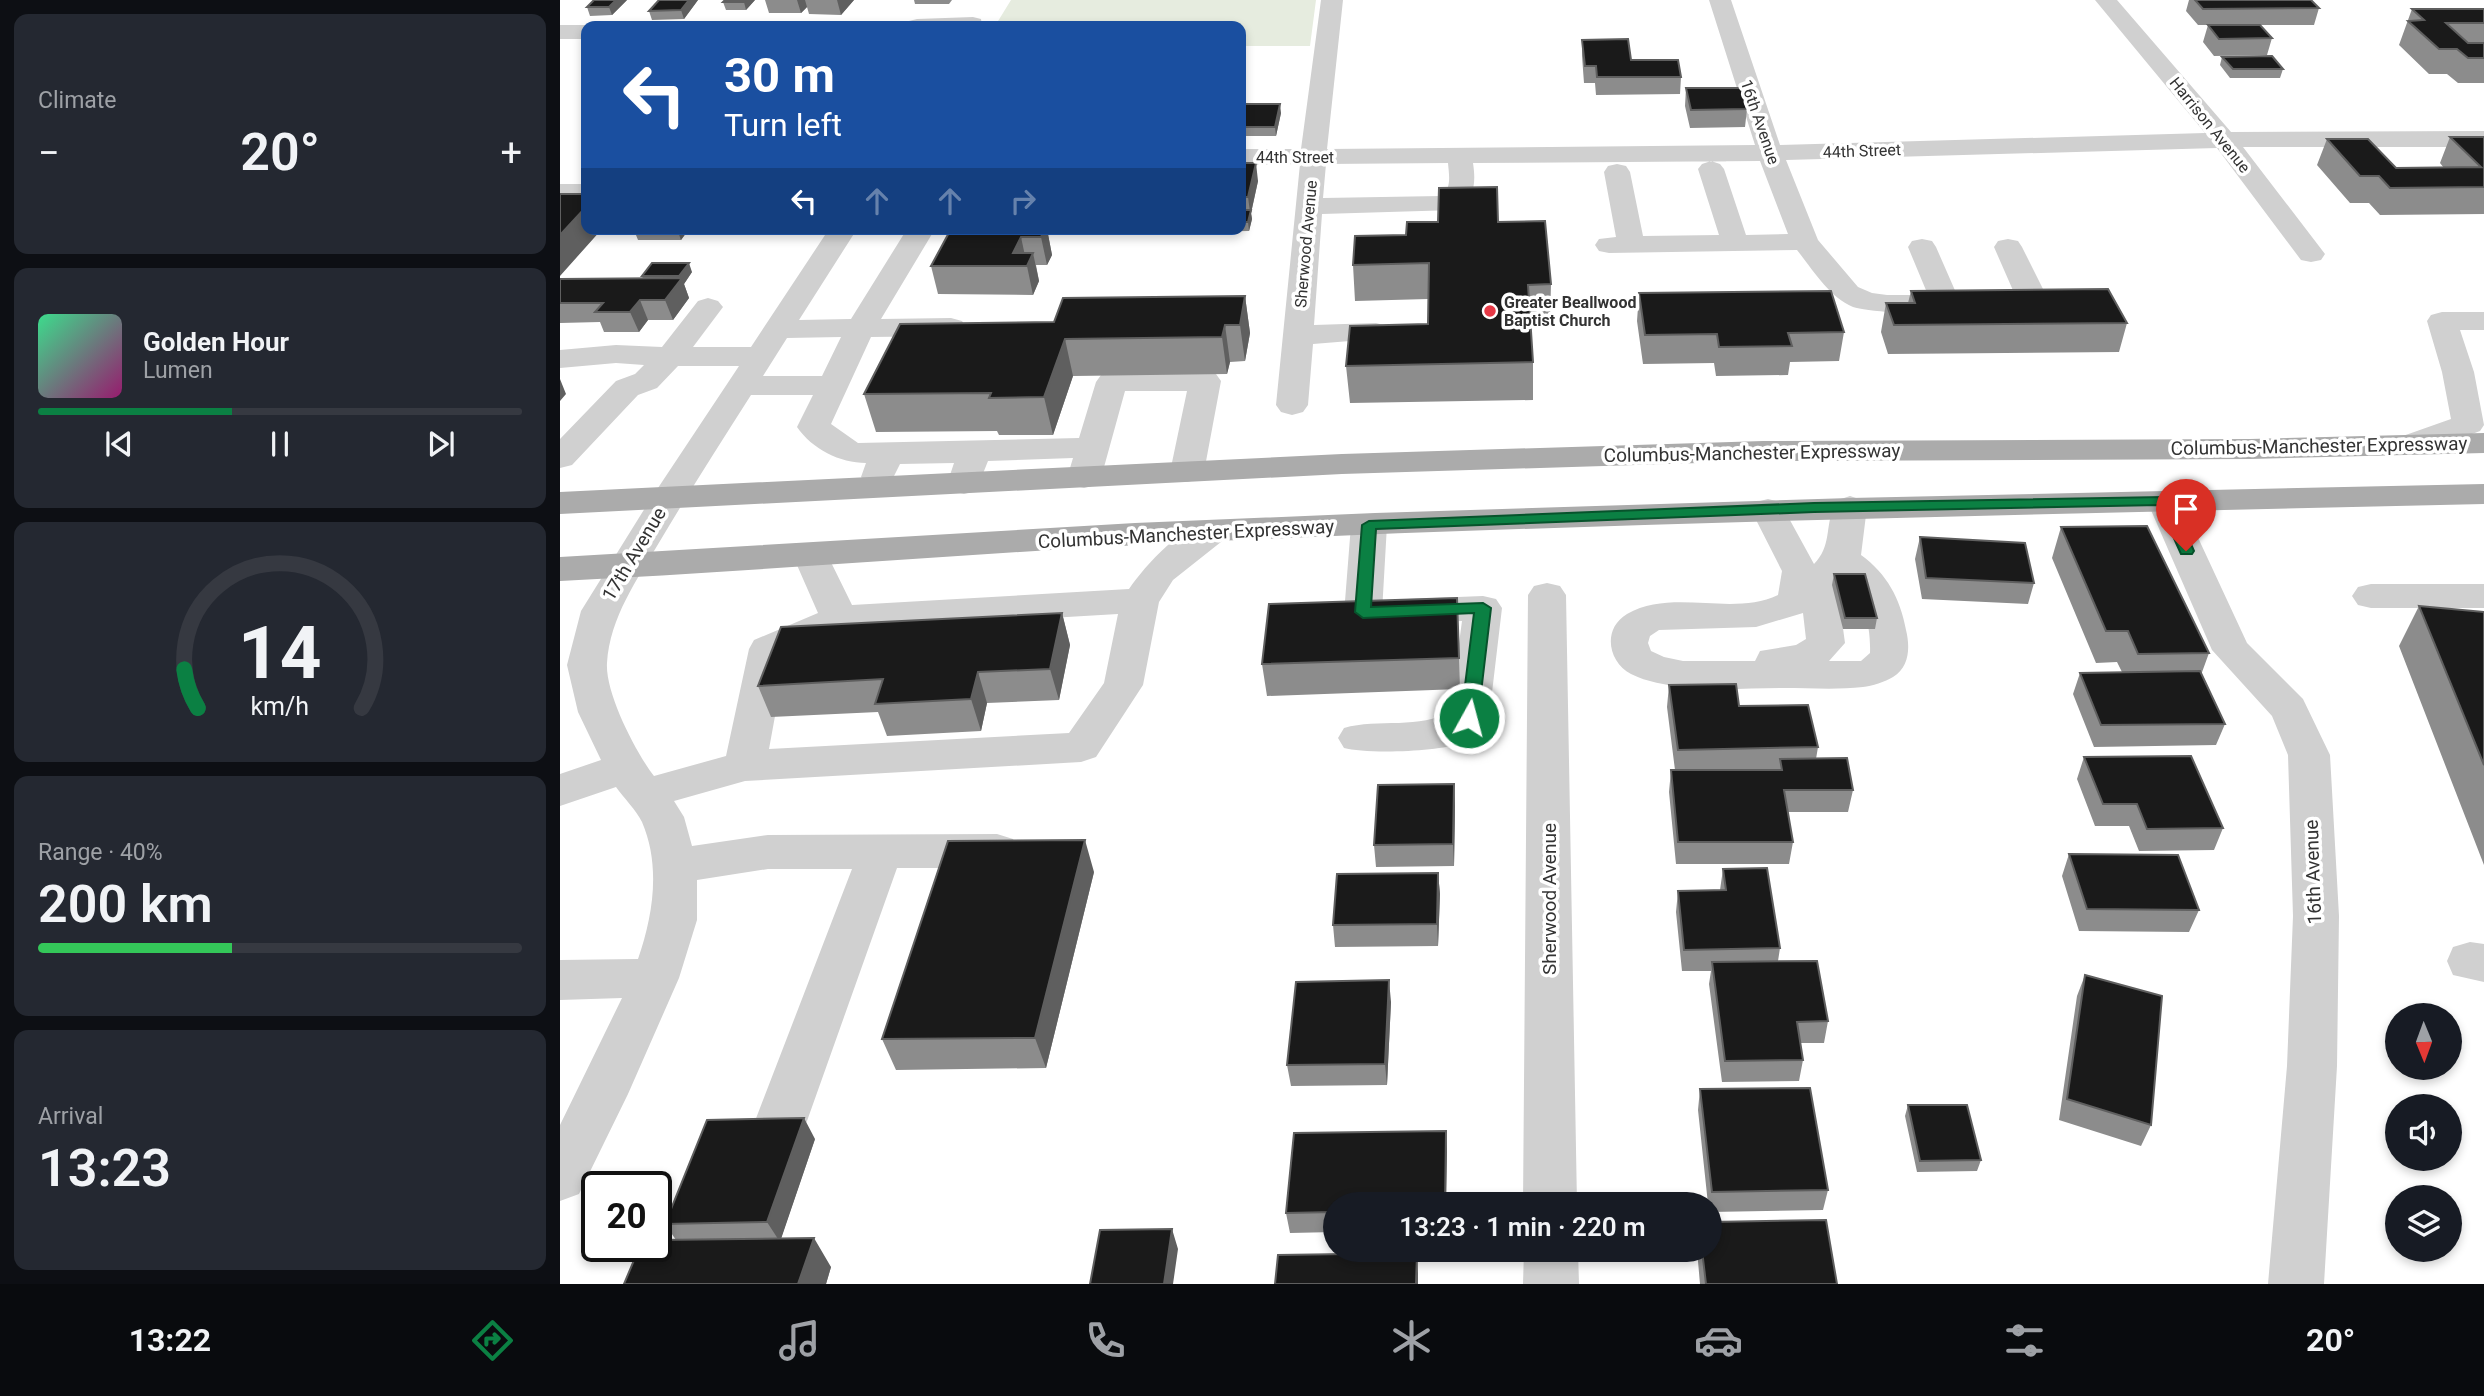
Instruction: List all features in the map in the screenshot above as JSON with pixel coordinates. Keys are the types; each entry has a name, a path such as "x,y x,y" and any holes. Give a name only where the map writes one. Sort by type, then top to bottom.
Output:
{"main road":[{"name":"Columbus-Manchester Expressway","path":"560,503 964,484 1089,462 1187,472 1342,464 1763,451 2250,449 2484,443"},
{"name":"Columbus-Manchester Expressway","path":"560,569 1213,530 1768,510 2484,494"}],"street":[{"name":"Sherwood Avenue","path":"1292,405 1313,157 1332,0"},
{"name":"16th Avenue","path":"1720,0 1770,153 1805,242 1848,293 1866,301 1887,304 2018,303 2030,300 2030,293 2008,247"},
{"name":"Harrison Avenue","path":"2106,0 2224,139 2311,254"},
{"path":"560,32 581,32"},
{"name":"44th Street","path":"1246,157 1460,163 2224,139 2484,139"},
{"path":"1309,206 1400,217 1404,176 1410,172 1460,163"},
{"path":"1711,169 1734,243"},
{"path":"1616,172 1620,244 1805,242"},
{"path":"560,192 581,192"},
{"name":"17th Avenue","path":"560,1177 603,1094 655,978 674,920 674,866 662,817 635,781 598,712 587,665 600,611 625,566 838,235"},
{"path":"917,235 860,329 813,427 850,453 974,452 1089,462 1112,382 1205,380 1187,472"},
{"path":"1922,247 1946,304"},
{"path":"1298,335 1376,338 1377,300"},
{"path":"560,458 627,388 646,381 677,348 708,307"},
{"path":"2412,444 2468,424 2463,387 2442,321 2484,321"},
{"path":"778,329 984,326"},
{"path":"567,352 616,354 677,348 760,356"},
{"path":"567,352 622,368 628,374 627,388"},
{"path":"2454,352 2484,372"},
{"path":"741,386 833,385"},
{"path":"964,484 974,452"},
{"path":"874,489 887,454"},
{"name":"16th Avenue","path":"2164,501 2231,650 2289,709 2309,755 2316,916 2312,1066 2296,1284"},
{"path":"1730,674 1758,660 1800,658 1817,653 1826,643 1819,596 1821,583 1825,571 1842,559 1850,508"},
{"path":"1768,510 1800,571 1796,601 1781,610 1756,615 1655,617 1637,624 1628,645 1632,655 1644,665 1666,673 1864,674 1879,669 1887,660 1891,642 1873,587 1863,574 1842,559"},
{"path":"1363,612 1369,525"},
{"path":"560,790 745,765 1082,747 1123,685 1140,601 1160,572 1213,530"},
{"path":"811,556 839,618"},
{"name":"Sherwood Avenue","path":"1547,595 1550,1192"},
{"path":"2371,596 2484,596"},
{"path":"745,765 768,649 839,618 1140,601"},
{"path":"1296,616 1483,608 1469,718 1446,733 1359,738"},
{"path":"674,866 768,852 1030,850"},
{"path":"780,1121 881,851"},
{"path":"560,979 655,978"},
{"path":"1550,1262 1551,1284"}],"shaded area":[{"path":"1011,0 1316,0 1310,46 1246,46 1246,21 998,21"}],"building":[{"path":"594,0 616,0 609,7 587,7"},
{"path":"659,0 689,0 681,10 649,11"},
{"path":"725,0 745,0 723,2"},
{"path":"2195,0 2311,0 2319,8 2203,9"},
{"path":"2412,9 2484,9 2484,23 2446,23 2468,43 2484,43 2484,58 2468,58 2457,49 2439,49 2408,21 2424,20"},
{"path":"2208,25 2260,25 2272,38 2219,39"},
{"path":"1628,39 1631,60 1678,60 1681,77 1597,77 1596,66 1585,66 1582,40"},
{"path":"2272,56 2283,69 2233,69 2222,57"},
{"path":"1686,88 1741,88 1747,109 1691,110"},
{"path":"1246,104 1280,104 1275,127 1246,127"},
{"path":"2450,137 2484,137 2484,187 2390,188 2379,176 2360,176 2327,139 2368,139 2396,168 2481,167"},
{"path":"1246,163 1256,163 1248,197"},
{"path":"1497,187 1498,222 1545,221 1551,284 1528,285 1533,362 1346,366 1350,326 1428,324 1429,263 1353,265 1355,236 1406,235 1407,222 1438,222 1439,188"},
{"path":"560,194 581,194 581,212 560,235"},
{"path":"1246,210 1251,210 1248,222"},
{"path":"948,235 1042,235 1021,237 1013,253 1033,253 1027,266 931,266"},
{"path":"652,263 689,263 679,276 642,276"},
{"path":"682,278 665,300 640,300 630,312 595,312 603,303 560,303 560,279"},
{"path":"2108,289 2127,323 1894,325 1886,303 1915,303 1911,291"},
{"path":"1831,291 1844,332 1788,333 1792,346 1719,347 1717,334 1645,335 1639,293"},
{"path":"1245,296 1240,325 1225,325 1222,337 1065,339 1044,397 989,398 991,393 864,394 900,324 1054,322 1063,298"},
{"path":"2147,526 2209,653 2138,654 2128,631 2106,631 2061,527"},
{"path":"1920,537 2025,543 2034,583 1926,578"},
{"path":"1834,574 1865,574 1877,618 1845,618"},
{"path":"1457,598 1459,658 1262,664 1269,604"},
{"path":"2419,606 2484,612 2484,765"},
{"path":"1062,613 1050,669 978,672 971,699 875,704 883,679 758,686 781,627"},
{"path":"2200,671 2225,724 2101,725 2080,673"},
{"path":"1736,684 1739,706 1808,705 1818,747 1678,750 1669,685"},
{"path":"2191,756 2223,828 2147,829 2137,804 2103,804 2084,757"},
{"path":"1847,758 1853,790 1784,790 1793,842 1678,842 1671,770 1782,770 1780,759"},
{"path":"1454,784 1453,844 1374,845 1378,785"},
{"path":"1085,840 1035,1038 882,1039 948,841"},
{"path":"2069,854 2178,855 2199,910 2087,909"},
{"path":"1767,868 1780,948 1684,950 1678,891 1726,890 1723,869"},
{"path":"1438,873 1437,924 1333,925 1337,874"},
{"path":"1817,961 1828,1021 1797,1022 1803,1060 1725,1061 1712,962"},
{"path":"2085,975 2162,996 2151,1125 2067,1099"},
{"path":"1389,980 1385,1064 1287,1065 1296,982"},
{"path":"1810,1088 1828,1190 1712,1192 1700,1089"},
{"path":"1908,1105 1967,1105 1981,1160 1920,1161"},
{"path":"804,1118 767,1222 672,1224 672,1207 707,1120"},
{"path":"1446,1131 1445,1192 1323,1192 1323,1212 1286,1213 1294,1133"},
{"path":"1826,1220 1837,1284 1706,1284 1703,1262 1722,1262 1722,1222"},
{"path":"1172,1229 1164,1284 1090,1284 1100,1230"},
{"path":"814,1238 798,1284 624,1284 633,1262 672,1262 672,1240"},
{"path":"1323,1254 1323,1262 1417,1262 1416,1284 1275,1284 1278,1255"}],"place":[{"name":"Greater Beallwood Baptist Church","path":"1490,311"}],"route":[{"path":"1469,718 1483,608 1363,612 1369,525 1814,508 2164,501 2186,551"}]}
